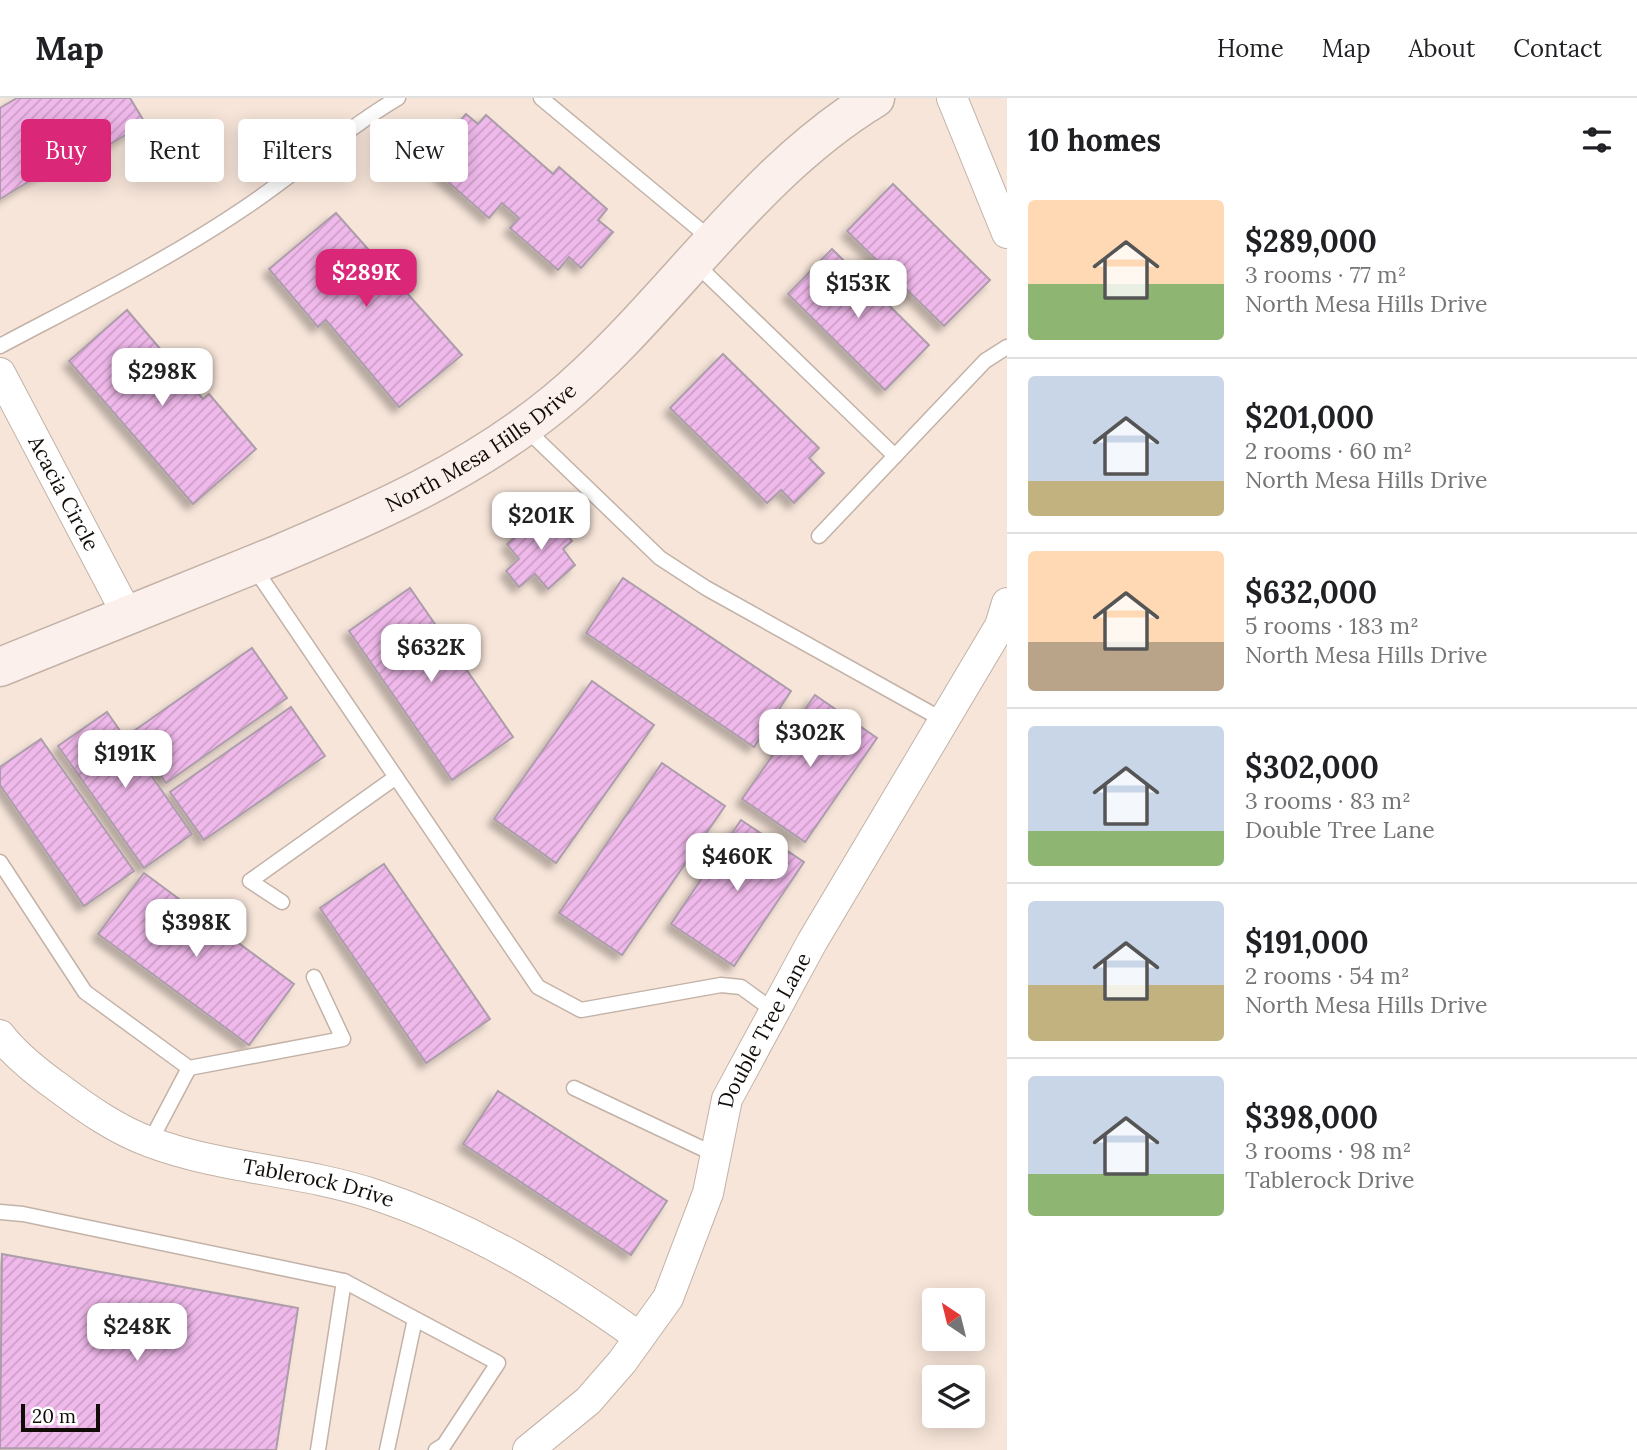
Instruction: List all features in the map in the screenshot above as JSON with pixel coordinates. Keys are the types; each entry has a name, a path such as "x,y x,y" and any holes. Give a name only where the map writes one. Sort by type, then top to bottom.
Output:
{"street":[{"name":"North Mesa Hills Drive","path":"0,667 253,565 410,497 477,460 524,427 589,373 790,162 848,114 875,98"},
{"path":"952,98 1007,233"},
{"name":"Acacia Circle","path":"0,373 127,614"},
{"name":"Double Tree Lane","path":"528,1450 588,1401 668,1298 708,1193 727,1099 774,1011 1000,626 1007,603"},
{"name":"Tablerock Drive","path":"0,1035 33,1069 85,1108 150,1142 204,1157 308,1176 407,1206 472,1234 534,1267 579,1294 639,1338"}],"lane":[{"path":"0,346 160,261 246,207 369,115 398,98"},
{"path":"541,98 704,252 895,456"},
{"path":"819,536 985,361 1007,347"},
{"path":"524,427 660,558 706,588 943,720"},
{"path":"253,565 538,987 581,1010 721,985 741,987 774,1011"},
{"path":"282,902 250,881 396,777"},
{"path":"0,862 85,992 189,1068 343,1039 314,977"},
{"path":"150,1142 189,1068"},
{"path":"573,1088 716,1155"},
{"path":"0,1212 23,1214 344,1281 498,1363 444,1445 436,1450"},
{"path":"318,1450 344,1281"},
{"path":"387,1450 415,1319"}],"building":[{"path":"17,98 130,98 143,119 125,119 125,135 111,144 111,119 21,119 21,182 28,182 0,199 0,108"},
{"path":"466,114 478,124 486,115 553,174 559,167 607,209 598,220 613,232 581,268 569,257 558,270 510,228 519,218 502,203 489,218 448,182 468,182 468,119 462,119"},
{"path":"893,184 990,280 944,326 847,231"},
{"path":"336,213 462,355 399,407 326,320 318,327 269,269"},
{"path":"832,249 929,345 885,390 788,294"},
{"path":"127,310 203,399 209,394 256,449 193,504 69,361"},
{"path":"723,354 819,448 809,458 824,473 794,503 781,490 767,503 670,408"},
{"path":"546,510 572,541 563,549 575,565 548,589 535,574 519,587 506,571 519,559 507,544"},
{"path":"623,578 791,691 754,747 586,633"},
{"path":"410,588 513,737 452,780 349,631"},
{"path":"252,648 287,698 166,783 131,733"},
{"path":"592,681 654,725 556,863 494,819"},
{"path":"815,695 877,738 805,842 742,799"},
{"path":"291,707 325,756 204,840 170,792"},
{"path":"107,712 192,834 144,868 58,746"},
{"path":"41,739 134,871 84,906 0,785 0,767"},
{"path":"662,763 725,806 622,955 559,913"},
{"path":"741,820 804,862 734,966 671,924"},
{"path":"384,864 490,1019 426,1063 320,908"},
{"path":"144,873 294,984 249,1045 98,934"},
{"path":"498,1091 667,1201 631,1255 463,1144"},
{"path":"2,1254 298,1308 276,1450 0,1448"}]}
